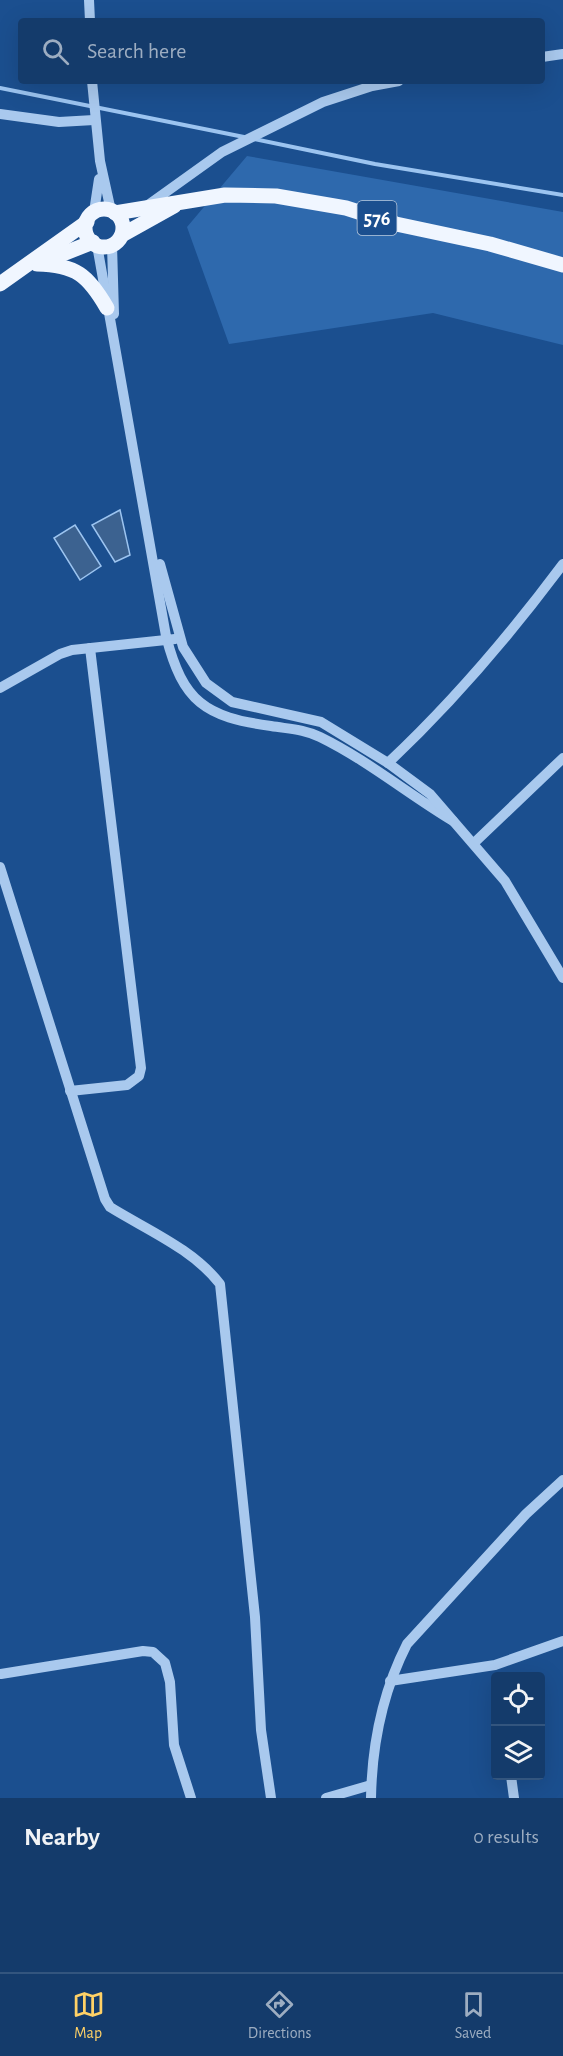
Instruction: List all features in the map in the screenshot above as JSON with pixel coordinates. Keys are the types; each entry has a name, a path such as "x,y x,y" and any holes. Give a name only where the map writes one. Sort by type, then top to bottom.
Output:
{"main road":[{"name":"576","path":"188,199 225,195 276,196 335,206 396,224 490,244 563,265"},
{"path":"0,284 91,217 188,199"},
{"path":"20,270 106,242 188,199"},
{"path":"106,242 121,220 113,212"},
{"path":"91,217 87,234 106,242"},
{"path":"37,264 59,264 80,273 96,290 107,308"}],"street":[{"path":"89,0 90,18"},
{"path":"545,57 563,54"},
{"path":"92,84 94,120 100,161 113,212"},
{"path":"148,206 222,152 322,102 383,84"},
{"path":"0,114 59,122 94,120"},
{"path":"91,217 99,192 100,161"},
{"path":"106,242 107,308 168,641 173,664 181,680 207,709 240,721 298,729 315,734 368,765 453,821"},
{"path":"106,242 115,347"},
{"path":"144,508 181,638 196,671 219,694 232,702 321,722 388,763 430,794 511,889 563,978"},
{"path":"388,763 423,731 516,627 563,564"},
{"path":"0,688 60,654 90,648 181,638"},
{"path":"70,1091 127,1085 139,1076 141,1068 90,648"},
{"path":"474,843 563,758"},
{"path":"0,867 99,1186 110,1207 163,1237 212,1274 220,1284 255,1617 261,1730 271,1798"},
{"path":"370,1798 378,1723 390,1681 407,1644 526,1514 563,1480"},
{"path":"390,1681 495,1665 563,1641"},
{"path":"1,1674 143,1651 159,1656 170,1682 174,1745 191,1798"},
{"path":"495,1665 496,1672"},
{"path":"512,1780 514,1798"},
{"path":"326,1798 371,1785"}],"shaded area":[{"path":"247,156 563,212 563,345 433,313 229,344 187,227"},
{"path":"120,510 130,555 115,562 92,525"},
{"path":"75,525 101,566 80,580 54,538"}],"waterway":[{"path":"0,88 244,137"},
{"path":"254,139 375,164 563,195"}]}
